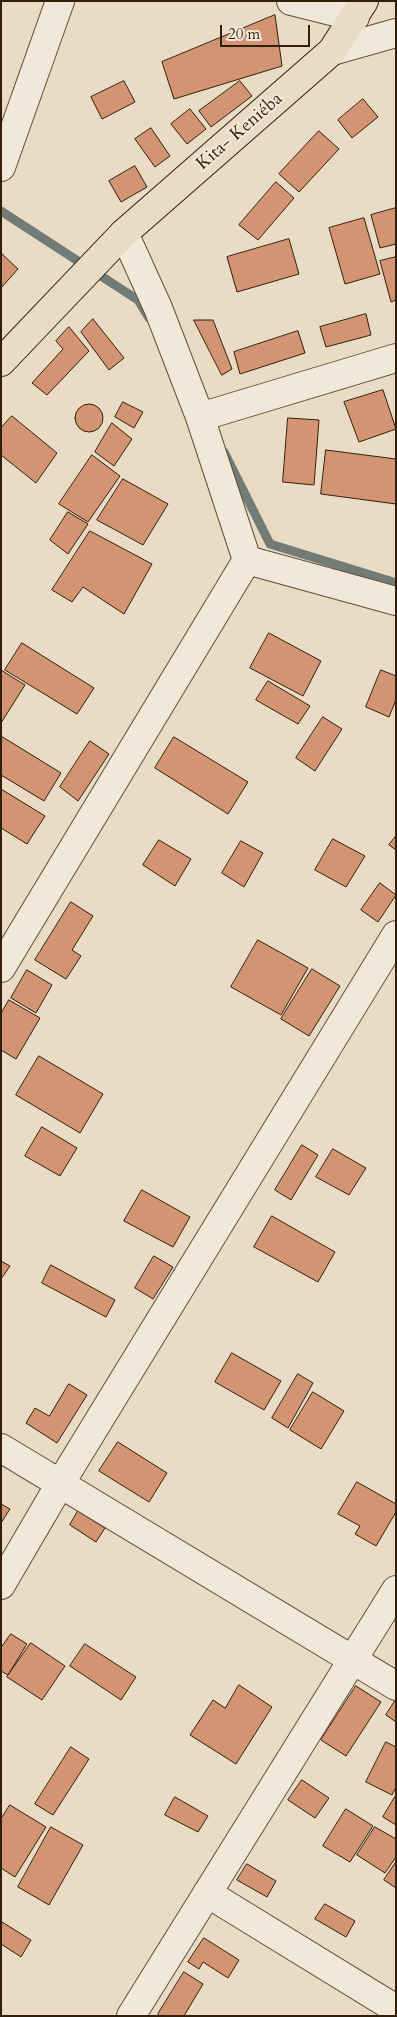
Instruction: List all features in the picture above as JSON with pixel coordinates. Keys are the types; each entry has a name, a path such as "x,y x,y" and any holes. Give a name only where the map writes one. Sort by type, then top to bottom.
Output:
{"main road":[{"name":"Kita- Keniéba","path":"1,362 124,233 332,51 360,9"}],"street":[{"path":"1,167 60,1"},
{"path":"291,1 360,9"},
{"path":"332,51 396,33"},
{"path":"1,968 247,560 200,417 158,308 124,233"},
{"path":"200,417 396,358"},
{"path":"247,560 396,601"},
{"path":"1,1585 60,1484 396,935"},
{"path":"1,1448 396,1686"},
{"path":"131,2016 396,1590"},
{"path":"207,1893 396,2009"}],"building":[{"path":"275,15 282,66 174,99 162,62"},
{"path":"124,81 135,102 102,119 91,97"},
{"path":"240,81 252,96 211,127 199,111"},
{"path":"363,99 378,117 352,138 338,120"},
{"path":"190,109 206,129 187,144 171,124"},
{"path":"151,128 170,156 155,167 135,139"},
{"path":"319,131 339,149 299,192 279,174"},
{"path":"135,166 147,187 121,202 109,181"},
{"path":"276,182 294,198 258,240 239,225"},
{"path":"396,208 396,244 380,248 371,215"},
{"path":"364,218 380,274 345,284 329,228"},
{"path":"289,239 299,274 237,292 227,257"},
{"path":"1,255 18,269 1,288"},
{"path":"396,257 396,300 391,302 380,261"},
{"path":"366,314 371,335 326,347 320,327"},
{"path":"93,319 124,358 109,370 81,332"},
{"path":"194,320 213,320 232,369 222,375"},
{"path":"69,327 89,351 47,395 32,383 63,349 56,341"},
{"path":"298,331 305,353 240,374 234,352"},
{"path":"383,390 396,429 359,442 344,402"},
{"path":"123,402 143,412 134,428 115,417"},
{"path":"89,404 99,408 103,418 99,428 89,432 79,428 75,418 79,408"},
{"path":"12,416 57,453 36,483 1,455 1,428"},
{"path":"288,418 319,420 314,485 283,482"},
{"path":"112,423 132,439 114,466 95,452"},
{"path":"326,450 396,459 396,504 321,494"},
{"path":"92,455 120,476 88,522 59,504"},
{"path":"123,479 168,504 143,545 97,520"},
{"path":"68,512 88,524 68,554 50,540"},
{"path":"90,531 152,564 124,614 83,587 72,602 52,590"},
{"path":"269,633 321,661 303,696 250,668"},
{"path":"22,643 94,688 77,714 5,670"},
{"path":"1,670 25,685 1,723"},
{"path":"381,670 396,676 396,700 389,717 366,707"},
{"path":"268,681 310,706 298,724 256,700"},
{"path":"323,717 342,729 315,771 296,758"},
{"path":"1,736 61,773 44,801 1,775"},
{"path":"174,737 248,782 228,814 155,768"},
{"path":"90,741 109,754 78,801 60,787"},
{"path":"1,789 45,816 27,844 1,828"},
{"path":"396,836 396,850 389,845"},
{"path":"333,839 365,856 346,887 315,870"},
{"path":"159,840 191,859 175,886 143,865"},
{"path":"241,841 263,853 244,887 222,873"},
{"path":"380,883 396,895 378,922 361,910"},
{"path":"71,902 93,916 72,950 81,956 66,979 35,960"},
{"path":"258,940 308,968 281,1015 231,987"},
{"path":"312,969 340,986 309,1036 281,1019"},
{"path":"27,970 52,985 36,1013 11,998"},
{"path":"9,1000 40,1018 16,1059 1,1050 1,1014"},
{"path":"39,1056 103,1094 80,1133 16,1095"},
{"path":"42,1127 77,1148 60,1176 25,1156"},
{"path":"302,1145 318,1155 291,1200 275,1190"},
{"path":"333,1149 366,1168 349,1195 316,1177"},
{"path":"142,1190 190,1217 173,1247 124,1221"},
{"path":"272,1216 335,1252 318,1282 254,1247"},
{"path":"154,1256 173,1267 153,1299 135,1288"},
{"path":"1,1261 10,1266 1,1279"},
{"path":"51,1265 115,1300 106,1317 42,1283"},
{"path":"232,1353 281,1381 264,1410 215,1382"},
{"path":"298,1374 313,1383 288,1428 272,1418"},
{"path":"69,1384 87,1395 57,1443 26,1423 35,1408 49,1416"},
{"path":"313,1392 344,1411 321,1449 290,1430"},
{"path":"118,1442 167,1473 149,1502 99,1471"},
{"path":"357,1482 396,1504 396,1512 376,1546 355,1534 360,1526 338,1514"},
{"path":"1,1504 10,1509 1,1523"},
{"path":"78,1511 105,1528 96,1542 70,1525"},
{"path":"11,1634 27,1644 8,1675 1,1671 1,1648"},
{"path":"31,1643 65,1666 42,1700 7,1677"},
{"path":"85,1644 136,1677 121,1700 70,1666"},
{"path":"239,1685 272,1707 236,1764 190,1735 213,1700 225,1708"},
{"path":"356,1686 381,1702 346,1756 321,1740"},
{"path":"396,1702 396,1722 386,1715"},
{"path":"386,1742 396,1747 396,1787 392,1795 366,1782"},
{"path":"71,1747 89,1759 53,1815 35,1804"},
{"path":"302,1780 329,1798 315,1818 288,1800"},
{"path":"396,1795 396,1825 383,1817"},
{"path":"175,1797 208,1816 198,1832 165,1815"},
{"path":"10,1805 46,1827 15,1877 1,1868 1,1819"},
{"path":"346,1809 373,1826 350,1862 323,1846"},
{"path":"51,1827 83,1845 49,1905 18,1887"},
{"path":"375,1827 396,1839 396,1857 385,1873 357,1855"},
{"path":"396,1862 396,1888 384,1880"},
{"path":"247,1864 276,1881 267,1897 237,1880"},
{"path":"325,1904 355,1921 346,1937 315,1919"},
{"path":"2,1922 31,1940 21,1957 1,1944"},
{"path":"204,1938 239,1960 228,1978 203,1962 199,1969 188,1962"},
{"path":"184,1972 203,1984 184,2016 160,2016 158,2014"}],"waterway":[{"path":"1,211 138,300 149,318"},
{"path":"224,452 270,544 396,583"}]}
